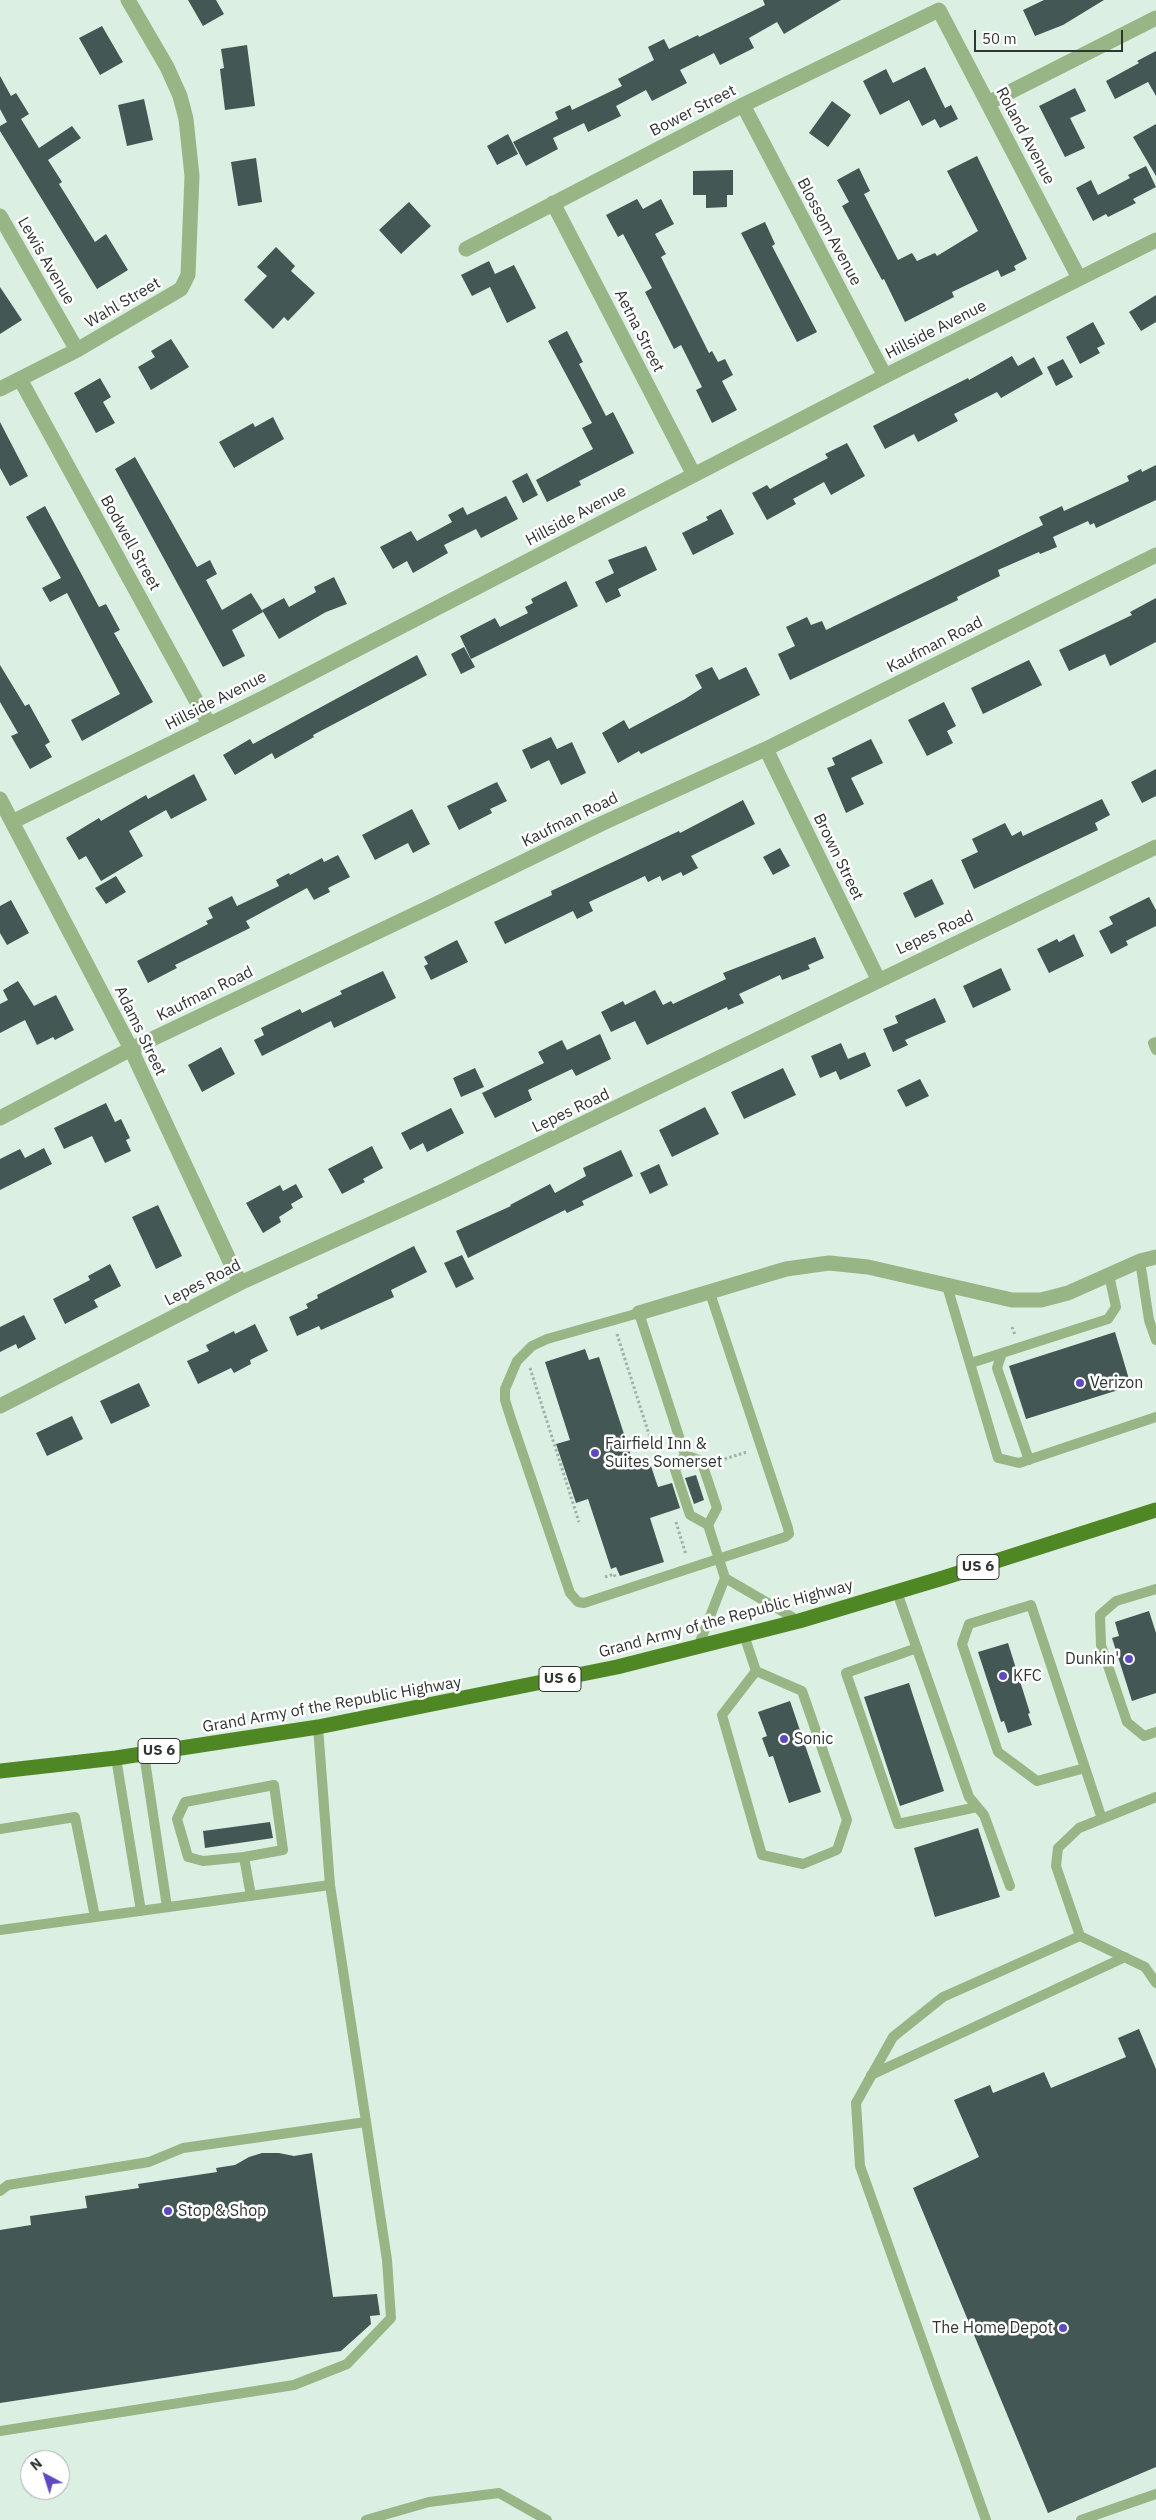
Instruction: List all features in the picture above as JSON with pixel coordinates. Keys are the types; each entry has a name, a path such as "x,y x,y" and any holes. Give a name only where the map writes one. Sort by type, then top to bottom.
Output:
{"main road":[{"name":"Grand Army of the Republic Highway","path":"0,1771 116,1758 318,1727 607,1669 799,1621 1156,1510"}],"street":[{"name":"Wahl Street","path":"0,389 77,350 182,289 188,275 191,169 186,119 180,96 167,67 128,0"},
{"name":"Roland Avenue","path":"939,10 1079,278"},
{"name":"Bower Street","path":"466,249 743,105 939,10"},
{"path":"988,103 1156,18"},
{"name":"Blossom Avenue","path":"743,105 885,376"},
{"name":"Aetna Street","path":"553,203 694,475"},
{"name":"Lewis Avenue","path":"0,216 77,350"},
{"name":"Hillside Avenue","path":"12,822 209,724 885,376 1156,240"},
{"name":"Bodwell Street","path":"20,379 209,724"},
{"name":"Kaufman Road","path":"0,1118 131,1049 603,823 766,750 1156,555"},
{"name":"Brown Street","path":"766,750 878,980"},
{"name":"Adams Street","path":"0,799 131,1049 240,1283"},
{"name":"Lepes Road","path":"0,1406 240,1283 445,1190 1156,847"},
{"path":"639,1313 786,1269 829,1263 868,1267 1012,1300 1041,1300 1068,1293 1156,1257"}],"lane":[{"path":"1156,1042 1153,1043 1156,1050"},
{"path":"1140,1262 1149,1320 1156,1340"},
{"path":"971,1363 1108,1319 1116,1307 1109,1275"},
{"path":"948,1286 998,1458 1019,1464 1156,1417"},
{"path":"685,1455 639,1313 547,1339 523,1354 510,1375 505,1389 505,1400 511,1419 570,1593 578,1602 584,1603 785,1537 789,1534 710,1293"},
{"path":"1002,1353 997,1368 1029,1460"},
{"path":"685,1455 702,1463 717,1508 708,1525"},
{"path":"685,1455 675,1470 690,1515 708,1525 725,1578 698,1647"},
{"path":"725,1578 799,1621"},
{"path":"1156,1589 1116,1601 1100,1615 1101,1645 1127,1722 1144,1736 1156,1732"},
{"path":"897,1592 968,1797 984,1815 1010,1886"},
{"path":"1085,1768 1036,1781 998,1752 962,1644 969,1624 1031,1605 1102,1819"},
{"path":"744,1635 756,1671 802,1691 847,1820 837,1850 803,1864 762,1855 722,1715 756,1671"},
{"path":"917,1648 846,1673 898,1824 977,1807"},
{"path":"0,2431 294,2385 347,2364 391,2318 387,2260 330,1885 318,1727"},
{"path":"144,1754 167,1907"},
{"path":"116,1758 141,1911"},
{"path":"274,1785 284,1850 244,1857 203,1861 188,1858 177,1819 184,1802 274,1785"},
{"path":"1156,1798 1079,1828 1058,1848 1056,1866 1080,1936 1145,1967 1156,1982"},
{"path":"0,1829 75,1817 95,1917"},
{"path":"244,1857 251,1896"},
{"path":"0,1930 330,1885"},
{"path":"986,2520 860,2166 856,2103 893,2037 943,1997 1080,1936"},
{"path":"871,2075 1126,1958"},
{"path":"0,2191 8,2185 149,2162 183,2148 366,2122"},
{"path":"366,2520 429,2502 499,2493 546,2520"},
{"path":"1081,2520 1156,2494"}],"path":[{"path":"608,1335 616,1333 661,1473"},
{"path":"535,1362 530,1368 579,1522"},
{"path":"716,1462 753,1450"},
{"path":"673,1513 687,1558 682,1560"},
{"path":"605,1577 614,1574 616,1580 625,1577"}],"building":[{"path":"188,0 216,0 224,14 203,26"},
{"path":"763,0 841,0 784,34 777,22 749,38 754,48 720,65 714,53 680,70 687,83 652,101 646,90 616,106 621,116 588,132 584,123 553,138 558,149 526,166 513,142 558,119 555,112 570,105 572,110 622,86 618,79 654,60 648,47 664,39 669,49 698,35 699,37 765,5"},
{"path":"1044,0 1104,0 1063,25 1035,36 1023,10"},
{"path":"102,26 123,62 100,75 79,38"},
{"path":"247,45 255,106 225,110 220,69 224,68 221,49"},
{"path":"1156,51 1156,96 1148,82 1115,99 1106,81 1139,63 1137,61"},
{"path":"925,67 945,108 951,105 958,119 940,128 935,119 922,126 909,100 880,115 863,81 886,69 893,83"},
{"path":"0,76 11,96 16,93 29,114 21,119 39,148 72,126 81,138 48,160 62,182 59,184 95,242 106,234 128,270 97,289 0,131 0,126 7,122 0,109"},
{"path":"1075,88 1086,111 1070,118 1085,148 1065,157 1039,106"},
{"path":"144,99 153,140 127,146 118,105"},
{"path":"832,101 851,115 828,147 809,133"},
{"path":"1156,124 1156,176 1133,137"},
{"path":"508,134 518,154 497,165 487,146"},
{"path":"977,156 1027,259 1014,266 1016,270 1001,277 998,270 952,292 954,297 905,322 884,279 882,280 842,206 849,202 837,180 859,168 870,191 864,194 898,260 912,253 917,261 935,253 937,256 978,231 947,171"},
{"path":"256,158 262,202 238,206 231,162"},
{"path":"1146,166 1156,187 1133,199 1136,203 1108,217 1106,214 1093,221 1076,188 1091,180 1098,195 1130,178 1128,175"},
{"path":"733,170 733,195 727,195 727,207 706,208 706,195 693,195 693,171"},
{"path":"637,199 643,209 661,199 674,224 655,234 666,254 661,257 709,353 712,351 718,362 725,359 733,375 722,381 737,410 712,423 696,390 702,387 681,345 674,349 645,292 652,288 623,234 618,237 606,215"},
{"path":"409,202 431,226 401,254 379,230"},
{"path":"765,222 775,244 772,246 817,332 797,342 741,233"},
{"path":"276,247 295,266 291,271 315,293 288,321 284,317 273,329 244,300 267,276 257,267"},
{"path":"489,261 495,274 514,265 536,308 507,323 490,287 472,296 461,275"},
{"path":"0,287 22,320 0,334"},
{"path":"1156,295 1156,322 1141,331 1129,312"},
{"path":"1093,322 1105,344 1097,348 1100,353 1080,364 1066,337"},
{"path":"567,331 583,362 579,364 606,416 613,412 634,453 579,481 581,485 547,502 536,480 593,449 582,428 592,423 548,341"},
{"path":"171,339 189,367 151,390 138,367 155,357 151,351"},
{"path":"1012,356 1018,366 1034,357 1043,374 1001,398 997,392 954,414 958,421 918,442 914,434 885,449 873,426 968,378 969,380"},
{"path":"1063,359 1073,377 1056,386 1047,367"},
{"path":"100,378 111,397 103,402 115,423 96,433 74,393"},
{"path":"273,417 284,439 234,468 219,442 253,423 255,427"},
{"path":"0,422 28,476 10,486 0,468"},
{"path":"847,443 865,476 831,495 824,482 793,499 796,504 767,520 752,493 767,485 770,489 828,458 825,454"},
{"path":"135,457 197,567 210,560 217,574 206,580 222,610 251,593 263,612 232,630 245,656 223,667 115,469"},
{"path":"1156,465 1156,500 1096,528 1094,523 1090,525 1088,521 1053,537 1057,547 1040,554 1039,552 998,570 1000,576 957,597 958,600 790,680 778,654 795,646 786,627 807,617 811,625 822,621 826,630 1043,525 1039,517 1062,506 1064,511 1129,481 1127,476 1141,469 1142,472"},
{"path":"527,473 538,495 523,503 512,481"},
{"path":"506,496 518,519 481,538 476,529 444,545 448,553 413,573 407,561 393,569 380,547 411,531 417,541 452,522 448,515 463,507 467,515"},
{"path":"45,506 99,607 106,604 120,630 114,633 153,702 82,741 71,720 120,694 67,593 50,602 42,588 61,578 26,517"},
{"path":"721,509 734,534 693,555 682,533 708,520 706,517"},
{"path":"646,546 657,570 618,589 621,596 606,603 595,582 614,573 608,560"},
{"path":"334,577 347,604 326,612 279,639 262,610 284,598 289,607 316,592 314,587"},
{"path":"566,581 578,606 471,659 460,636 495,618 500,627 528,613 525,607 533,603 531,599"},
{"path":"1156,598 1156,642 1110,666 1105,654 1069,671 1059,650 1132,615 1130,612"},
{"path":"464,647 475,667 461,674 451,654"},
{"path":"417,655 427,675 313,735 314,737 275,759 272,753 235,775 223,755 250,739 253,744"},
{"path":"1029,660 1042,685 983,714 971,688"},
{"path":"0,665 25,706 29,704 50,742 45,745 52,757 30,769 11,736 18,733 0,702"},
{"path":"712,667 719,680 746,667 760,695 641,754 639,751 618,763 602,733 624,720 629,729 685,699 702,688 695,675"},
{"path":"944,702 956,726 947,731 953,743 927,756 908,720"},
{"path":"551,737 557,749 572,742 586,773 561,785 549,760 531,769 522,750"},
{"path":"871,739 883,763 851,778 864,804 846,813 827,768 835,765 832,758"},
{"path":"1156,769 1156,796 1142,803 1131,782"},
{"path":"194,774 207,800 171,819 166,810 129,831 143,856 101,881 86,856 79,860 66,838 99,818 101,821 146,795 148,799"},
{"path":"497,782 507,801 490,809 492,813 459,830 447,806"},
{"path":"1102,799 1110,815 1095,823 1098,830 974,889 961,860 978,852 972,839 1005,823 1012,836 1021,831 1023,836"},
{"path":"743,800 755,824 691,856 698,868 683,876 681,872 662,881 660,876 648,882 645,876 589,902 593,911 577,919 573,911 505,944 494,922 552,895 551,891 679,831 680,833"},
{"path":"412,809 430,844 413,853 408,843 375,860 362,835"},
{"path":"780,848 790,866 773,875 763,857"},
{"path":"338,855 350,877 328,888 330,892 314,900 307,888 246,921 250,928 175,965 177,968 148,983 137,961 208,924 206,921 213,918 208,908 232,896 237,906 279,886 276,880 289,873 290,875 322,858 324,862"},
{"path":"116,876 126,892 106,904 95,888"},
{"path":"932,879 944,904 915,918 903,893"},
{"path":"1149,897 1156,910 1156,926 1126,941 1128,945 1111,954 1099,931 1113,924 1109,917"},
{"path":"11,900 29,933 7,945 0,933 0,906"},
{"path":"1074,934 1084,956 1049,973 1037,949 1057,939 1059,942"},
{"path":"815,937 824,958 808,965 810,969 782,980 780,975 739,994 744,1003 728,1010 727,1007 647,1045 635,1021 611,1032 601,1012 623,1001 625,1005 655,990 663,1005 671,1001 673,1004 726,979 723,973"},
{"path":"457,940 468,962 431,980 424,966 428,964 424,957"},
{"path":"1001,968 1011,990 973,1008 963,986"},
{"path":"383,971 396,998 334,1028 331,1021 262,1056 254,1040 264,1035 261,1028 300,1009 302,1013 342,994 340,991"},
{"path":"18,981 34,1006 56,995 74,1030 55,1040 53,1037 37,1045 25,1020 0,1033 0,1004 8,1000 3,990"},
{"path":"935,998 946,1022 905,1040 908,1045 893,1052 883,1029 898,1023 895,1016"},
{"path":"600,1034 611,1059 576,1076 572,1069 528,1090 532,1100 495,1118 482,1093 544,1063 538,1052 562,1040 567,1050"},
{"path":"841,1043 848,1059 865,1052 871,1066 840,1080 836,1071 820,1078 811,1056"},
{"path":"221,1047 235,1074 202,1092 188,1065"},
{"path":"475,1068 484,1087 461,1097 453,1078"},
{"path":"783,1068 796,1095 744,1119 731,1092"},
{"path":"920,1079 929,1096 906,1107 897,1090"},
{"path":"106,1103 115,1122 121,1119 130,1138 126,1140 131,1151 105,1163 92,1136 64,1149 54,1128"},
{"path":"705,1107 719,1134 672,1157 659,1130"},
{"path":"451,1108 464,1133 427,1152 423,1143 410,1150 401,1133"},
{"path":"372,1146 383,1168 363,1179 365,1182 342,1194 328,1169"},
{"path":"44,1148 52,1164 0,1190 0,1159 20,1149 25,1158"},
{"path":"621,1150 633,1176 582,1201 584,1205 567,1213 565,1210 468,1258 456,1231 511,1206 550,1184 555,1193 586,1176 583,1168"},
{"path":"659,1164 668,1185 650,1194 640,1173"},
{"path":"296,1184 303,1197 291,1204 293,1208 279,1217 281,1222 263,1233 246,1203 280,1185 283,1191"},
{"path":"158,1205 182,1256 156,1269 132,1217"},
{"path":"414,1246 427,1272 391,1290 394,1297 321,1330 319,1326 297,1336 289,1317 308,1308 306,1304 318,1298 317,1295"},
{"path":"462,1255 474,1279 456,1288 444,1263"},
{"path":"110,1264 121,1286 94,1300 98,1307 65,1324 53,1299 90,1280 88,1276"},
{"path":"24,1315 36,1339 18,1349 16,1344 0,1352 0,1327"},
{"path":"255,1324 268,1351 250,1360 251,1364 234,1373 231,1368 198,1384 187,1361 209,1351 206,1345 234,1331 235,1334"},
{"path":"1115,1332 1131,1386 1026,1419 1009,1366"},
{"name":"Fairfield Inn & Suites Somerset","path":"585,1349 589,1360 599,1357 635,1468 650,1463 658,1487 672,1483 680,1508 650,1518 664,1562 620,1576 616,1567 611,1569 588,1499 576,1503 556,1444 570,1440 545,1362"},
{"path":"139,1383 150,1406 111,1424 100,1401"},
{"path":"72,1416 83,1439 47,1456 36,1433"},
{"path":"696,1475 704,1500 694,1504 685,1478"},
{"path":"1149,1611 1156,1633 1156,1693 1132,1701 1112,1638 1119,1636 1115,1622"},
{"path":"1008,1643 1032,1725 1008,1733 1004,1721 1001,1722 978,1652"},
{"path":"909,1683 944,1791 900,1806 864,1697"},
{"path":"790,1701 821,1792 789,1803 773,1756 769,1757 762,1738 767,1736 758,1712"},
{"path":"270,1822 273,1838 205,1848 203,1831"},
{"path":"978,1828 1000,1897 935,1917 914,1848"},
{"name":"The Home Depot","path":"1139,2029 1156,2069 1156,2467 1048,2513 913,2188 979,2157 954,2100 990,2085 993,2093 1044,2072 1051,2088 1126,2057 1118,2038"},
{"path":"262,2153 279,2153 294,2156 312,2153 333,2297 377,2294 380,2315 370,2316 371,2324 341,2351 0,2403 0,2230 31,2225 30,2216 87,2208 85,2196 139,2188 138,2184 217,2172 216,2168 235,2165 249,2157"}],"place":[{"name":"Verizon","path":"1080,1383"},
{"name":"Fairfield Inn & Suites Somerset","path":"595,1453"},
{"name":"Dunkin'","path":"1129,1659"},
{"name":"KFC","path":"1003,1676"},
{"name":"Sonic","path":"784,1739"},
{"name":"Stop & Shop","path":"168,2211"},
{"name":"The Home Depot","path":"1063,2328"}]}
